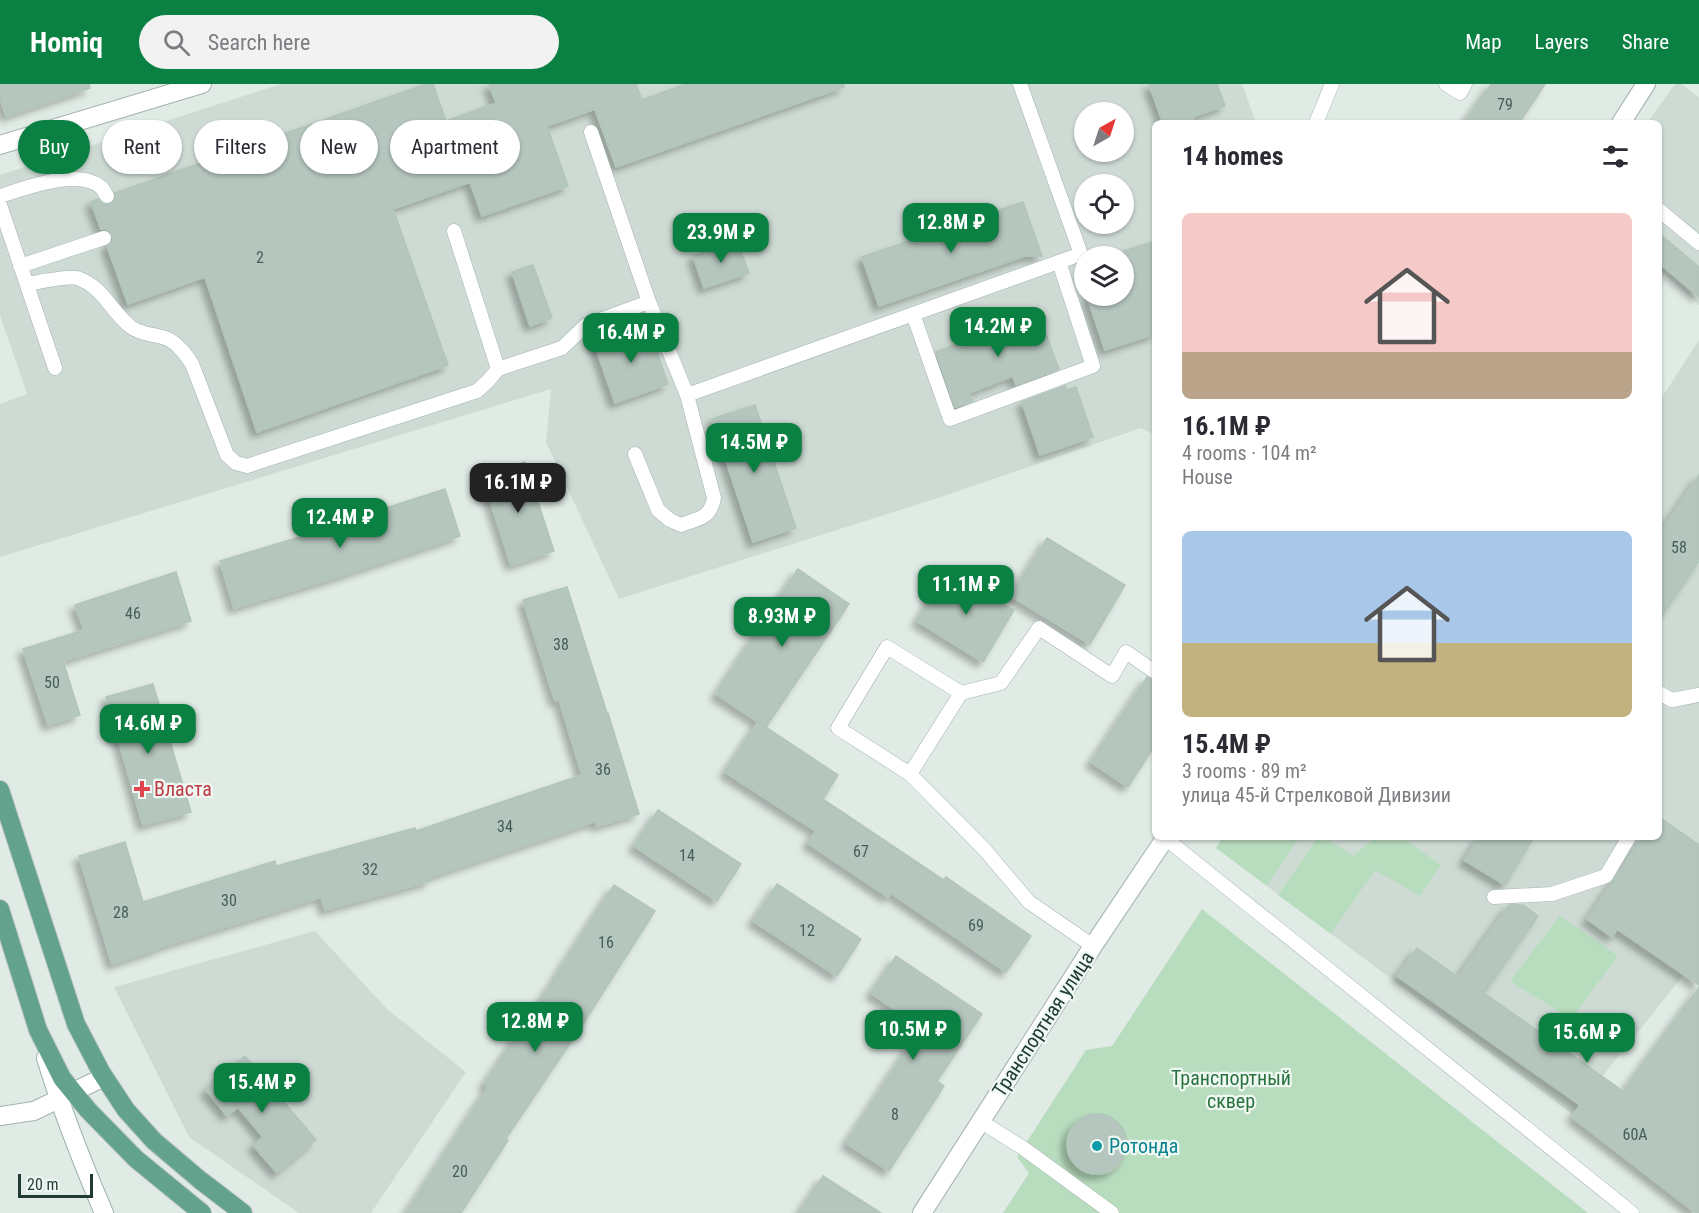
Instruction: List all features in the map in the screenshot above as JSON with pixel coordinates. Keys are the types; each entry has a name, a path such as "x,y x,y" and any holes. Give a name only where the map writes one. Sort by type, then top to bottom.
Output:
{"main road":[{"path":"0,790 76,1024 104,1077 126,1110 154,1141 243,1213"},
{"path":"0,909 38,1030 62,1078 67,1096 88,1110 136,1159 202,1213"}],"street":[{"path":"0,145 202,84"},
{"path":"1623,120 1646,84"},
{"name":"Транспортная улица","path":"922,1213 1093,946 1165,840"},
{"path":"0,1116 34,1111 104,1077"},
{"path":"67,1096 83,1166 104,1213"}],"lane":[{"path":"687,395 1081,254 1020,84"},
{"path":"1317,120 1332,84"},
{"path":"1446,84 1460,93 1465,84"},
{"path":"591,132 649,302 687,395 714,498 712,509 705,516 681,525 670,520 658,510 635,454"},
{"path":"0,196 57,179 88,181 102,188 107,196"},
{"path":"0,205 55,368"},
{"path":"1662,212 1699,243"},
{"path":"454,231 498,369"},
{"path":"20,266 104,238"},
{"path":"913,314 950,419 1093,366 1059,262"},
{"path":"27,284 74,277 87,282 100,292 123,320 133,328 142,333 170,340 183,351 192,364 227,455 236,463 247,466 477,391 498,369 562,348 586,325 649,302"},
{"path":"910,774 961,693 1001,683 1040,628 1112,676 1126,652 1152,670"},
{"path":"961,693 887,647 838,728 910,774 985,850 1029,903 1093,946"},
{"path":"1662,695 1672,700 1699,695"},
{"path":"1168,840 1632,1213"},
{"path":"1494,897 1552,894 1606,876 1627,840"},
{"path":"980,1121 1023,1148 1112,1213"}],"shaded area":[{"path":"281,84 1242,84 1255,120 1152,120 1152,434 1141,428 941,497 619,599 546,442 551,389 0,557 0,404 27,394 0,315 0,175 18,169 18,174 90,174 90,146 102,142 102,174 182,174 182,120 170,120"},
{"path":"1675,84 1682,84 1699,98 1699,305 1662,272 1662,120 1649,120"},
{"path":"1699,340 1699,956 1572,1114 1216,848 1221,840 1662,840 1662,397"},
{"path":"315,931 387,1009 466,1072 371,1213 299,1213 189,1137 114,987"}],"green space":[{"path":"1221,840 1297,840 1267,886 1216,848"},
{"path":"1316,840 1329,840 1353,856 1372,840 1405,840 1441,865 1420,896 1375,870 1331,934 1278,895"},
{"name":"Транспортный сквер","path":"1202,909 1588,1213 1003,1213 1029,1173 1017,1157 1086,1050 1112,1046"},
{"path":"1560,916 1618,956 1571,1019 1510,981"}],"building":[{"path":"0,84 89,84 90,88 6,116 0,97"},
{"path":"426,84 433,84 446,120 390,120 390,174 520,174 520,120 449,120 496,103 489,84 636,84 642,100 686,84 844,84 844,87 616,167 595,109 547,126 568,186 482,216 470,182 393,209 448,365 257,432 205,277 128,304 107,246 113,240 112,235 106,229 101,229 91,202 98,199 103,204 109,205 115,200 115,193 169,174 182,174 182,170 194,165 194,174 288,174 288,132 300,128 300,174 378,174 378,120 323,120"},
{"path":"1149,84 1217,84 1225,106 1192,117 1193,120 1162,120"},
{"path":"1491,84 1545,84 1521,120 1466,120"},
{"path":"1023,202 1042,256 1025,256 879,306 862,257"},
{"path":"1662,236 1699,267 1699,297 1662,266"},
{"path":"737,240 749,273 704,288 693,256"},
{"path":"1152,242 1152,335 1105,350 1090,306 1134,306 1134,248"},
{"path":"533,265 552,318 530,326 512,272"},
{"path":"1038,313 1059,369 1016,385 1013,376 969,393 973,401 955,407 936,352"},
{"path":"647,324 668,384 615,403 594,343"},
{"path":"1065,386 1067,390 1076,387 1093,437 1040,455 1022,402"},
{"path":"755,405 796,528 753,542 712,419"},
{"path":"525,462 554,551 511,565 482,476"},
{"path":"1699,475 1699,561 1662,616 1662,530"},
{"path":"445,489 460,536 234,608 220,561 353,521 352,519"},
{"path":"1047,538 1125,585 1090,644 1011,596"},
{"path":"798,569 849,604 766,727 716,694"},
{"path":"948,569 1014,610 983,662 917,621"},
{"path":"176,572 191,621 63,661 80,715 48,725 23,649 84,630 75,605"},
{"path":"567,587 639,814 597,826 596,821 429,877 430,881 325,910 321,897 112,964 79,856 125,842 143,902 275,861 276,866 415,828 416,831 582,775 559,699 555,701 523,600"},
{"path":"1147,677 1152,680 1152,750 1128,787 1091,762"},
{"path":"153,684 191,812 143,825 106,697"},
{"path":"758,722 838,775 823,799 944,880 946,877 1031,936 1006,972 891,893 888,897 808,843 816,831 725,772"},
{"path":"658,810 741,864 717,901 634,846"},
{"path":"1662,819 1699,845 1699,985 1617,929 1612,937 1587,919 1641,840 1662,840"},
{"path":"1477,840 1532,840 1505,885 1464,860"},
{"path":"777,884 861,939 837,976 753,921"},
{"path":"614,885 655,911 506,1138 508,1140 461,1213 406,1213 488,1087 484,1084"},
{"path":"1509,905 1523,905 1538,916 1484,993 1623,1091 1699,987 1699,1213 1696,1213 1572,1117 1580,1105 1397,976 1417,948 1458,977"},
{"path":"896,956 982,1014 937,1081 944,1086 889,1171 846,1143 921,1027 871,993"},
{"path":"245,1056 316,1140 277,1173 253,1145 263,1137 238,1107 227,1116 206,1090"},
{"name":"Ротонда","path":"1091,1114 1103,1114 1114,1119 1122,1127 1127,1144 1125,1156 1114,1169 1103,1174 1091,1174 1080,1169 1072,1161 1067,1150 1067,1138 1072,1127 1080,1119"},
{"path":"823,1176 881,1213 799,1213"}],"place":[{"name":"Власта","path":"142,789"},
{"name":"Ротонда","path":"1097,1146"}]}
